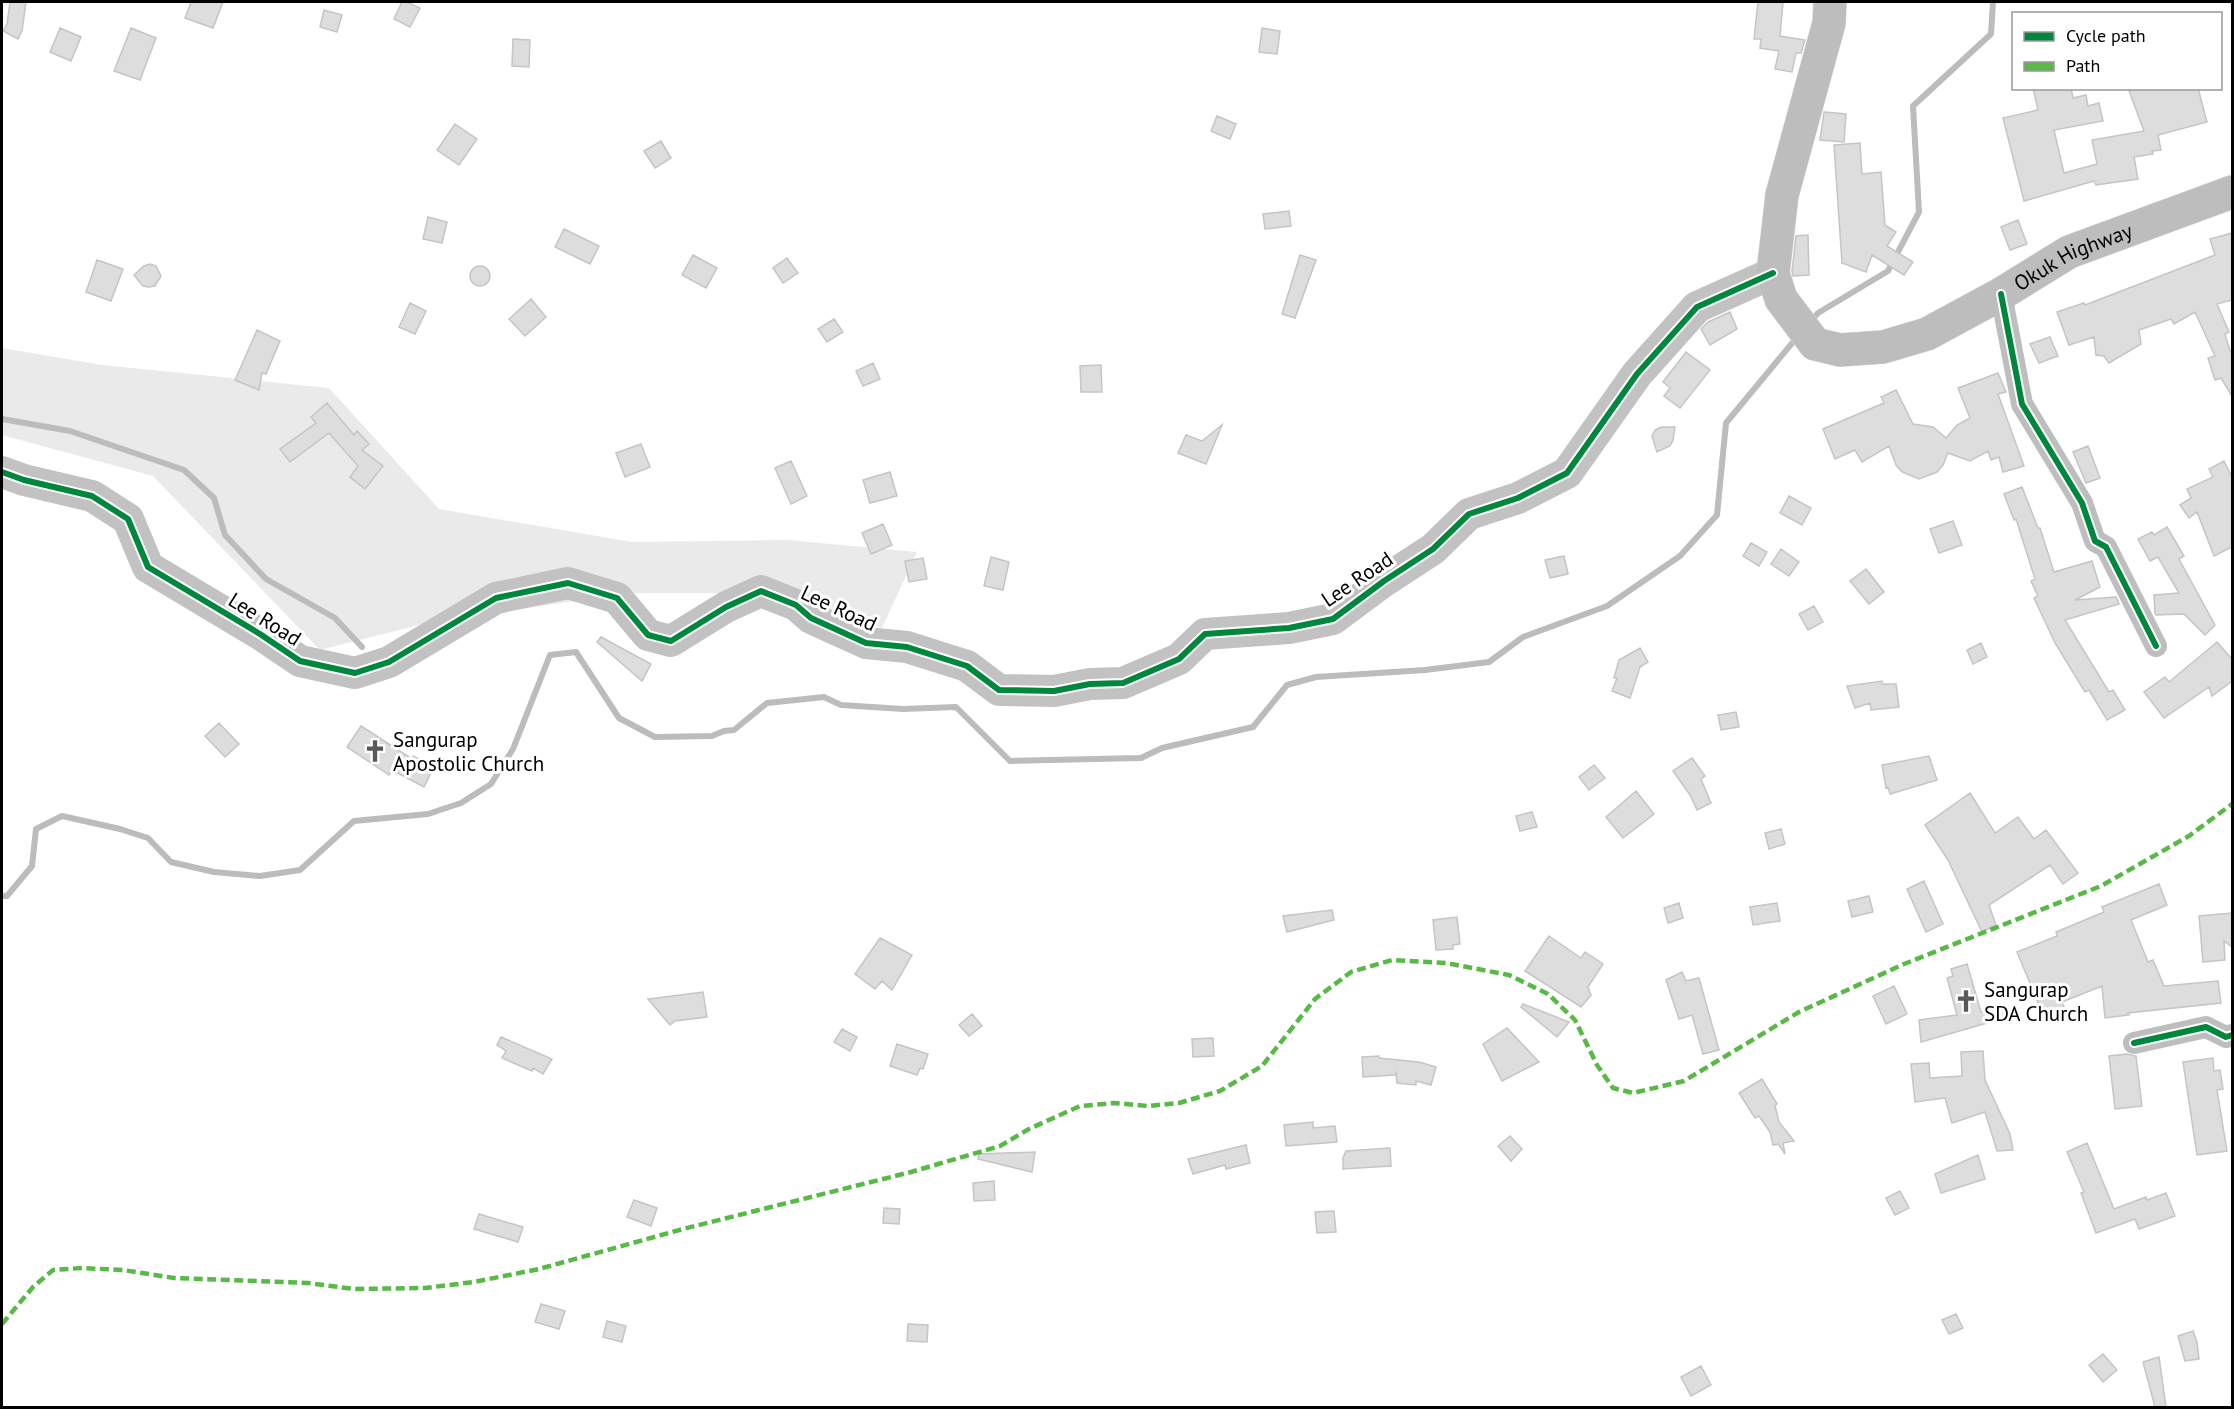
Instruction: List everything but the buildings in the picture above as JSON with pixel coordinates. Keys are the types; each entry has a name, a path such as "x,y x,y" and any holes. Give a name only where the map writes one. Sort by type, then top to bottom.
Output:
{"main road":[{"path":"1777,286 1782,195 1829,22 1830,2"},
{"name":"Okuk Highway","path":"1777,286 1815,344 1840,350 1883,347 1927,334 2001,294 2069,252 2232,192"}],"street":[{"name":"Lee Road","path":"2,471 24,480 92,496 128,519 148,567 260,634 300,661 344,671 355,673 389,662 496,598 568,583 617,598 648,635 671,641 726,607 761,591 796,605 811,618 866,643 907,646 967,666 999,690 1053,691 1090,684 1123,683 1179,659 1205,634 1289,628 1333,619 1384,581 1433,549 1469,514 1518,498 1567,473 1637,374 1697,307 1777,286"},
{"path":"2001,294 2022,404 2082,503 2095,541 2106,547 2156,646"},
{"path":"2134,1043 2206,1027 2226,1037 2232,1035"}],"shaded area":[{"path":"2,348 102,365 329,388 439,509 632,542 787,540 917,552 882,628 738,593 630,593 431,622 320,650 153,476 2,435"}],"waterway":[{"path":"1811,321 1818,313 1888,271 1919,212 1913,106 1991,34 1993,2"},
{"path":"2,896 7,896 32,866 36,829 62,816 148,838 171,862 214,872 260,876 300,870 354,821 428,814 461,803 491,784 513,749 550,655 576,652 619,718 655,737 712,736 734,730 767,703 824,697 841,705 903,709 956,707 1010,761 1141,758 1162,748 1253,727 1287,685 1316,677 1425,670 1489,662 1523,637 1607,606 1680,556 1717,515 1726,423 1798,336"},
{"path":"2,419 70,431 184,470 214,498 225,535 266,579 335,618 362,647"}],"marked path":[{"path":"2,1324 33,1287 53,1270 82,1268 123,1270 174,1278 308,1283 354,1289 425,1288 474,1282 539,1269 683,1229 911,1172 1000,1146 1029,1129 1080,1106 1115,1103 1148,1106 1179,1103 1220,1091 1262,1066 1315,999 1351,972 1392,960 1446,963 1509,975 1548,994 1575,1020 1597,1065 1613,1088 1633,1093 1684,1081 1799,1012 1904,964 2101,886 2189,836 2232,804"}],"cycle path":[{"path":"2,472 24,480 92,496 128,519 148,567 260,634 300,661 355,673 389,662 496,598 568,583 617,598 648,635 671,641 726,607 761,591 796,605 811,618 866,643 907,647 967,666 999,690 1054,691 1090,684 1123,683 1179,659 1205,634 1289,628 1333,619 1384,581 1433,549 1469,514 1518,498 1567,473 1637,374 1697,307 1773,273"},
{"path":"2001,294 2022,404 2082,503 2095,541 2106,547 2156,646"},
{"path":"2134,1043 2206,1027 2226,1037 2232,1035"}],"place":[{"name":"Sangurap Apostolic Church","path":"375,751"},
{"name":"Sangurap SDA Church","path":"1966,1001"}]}
